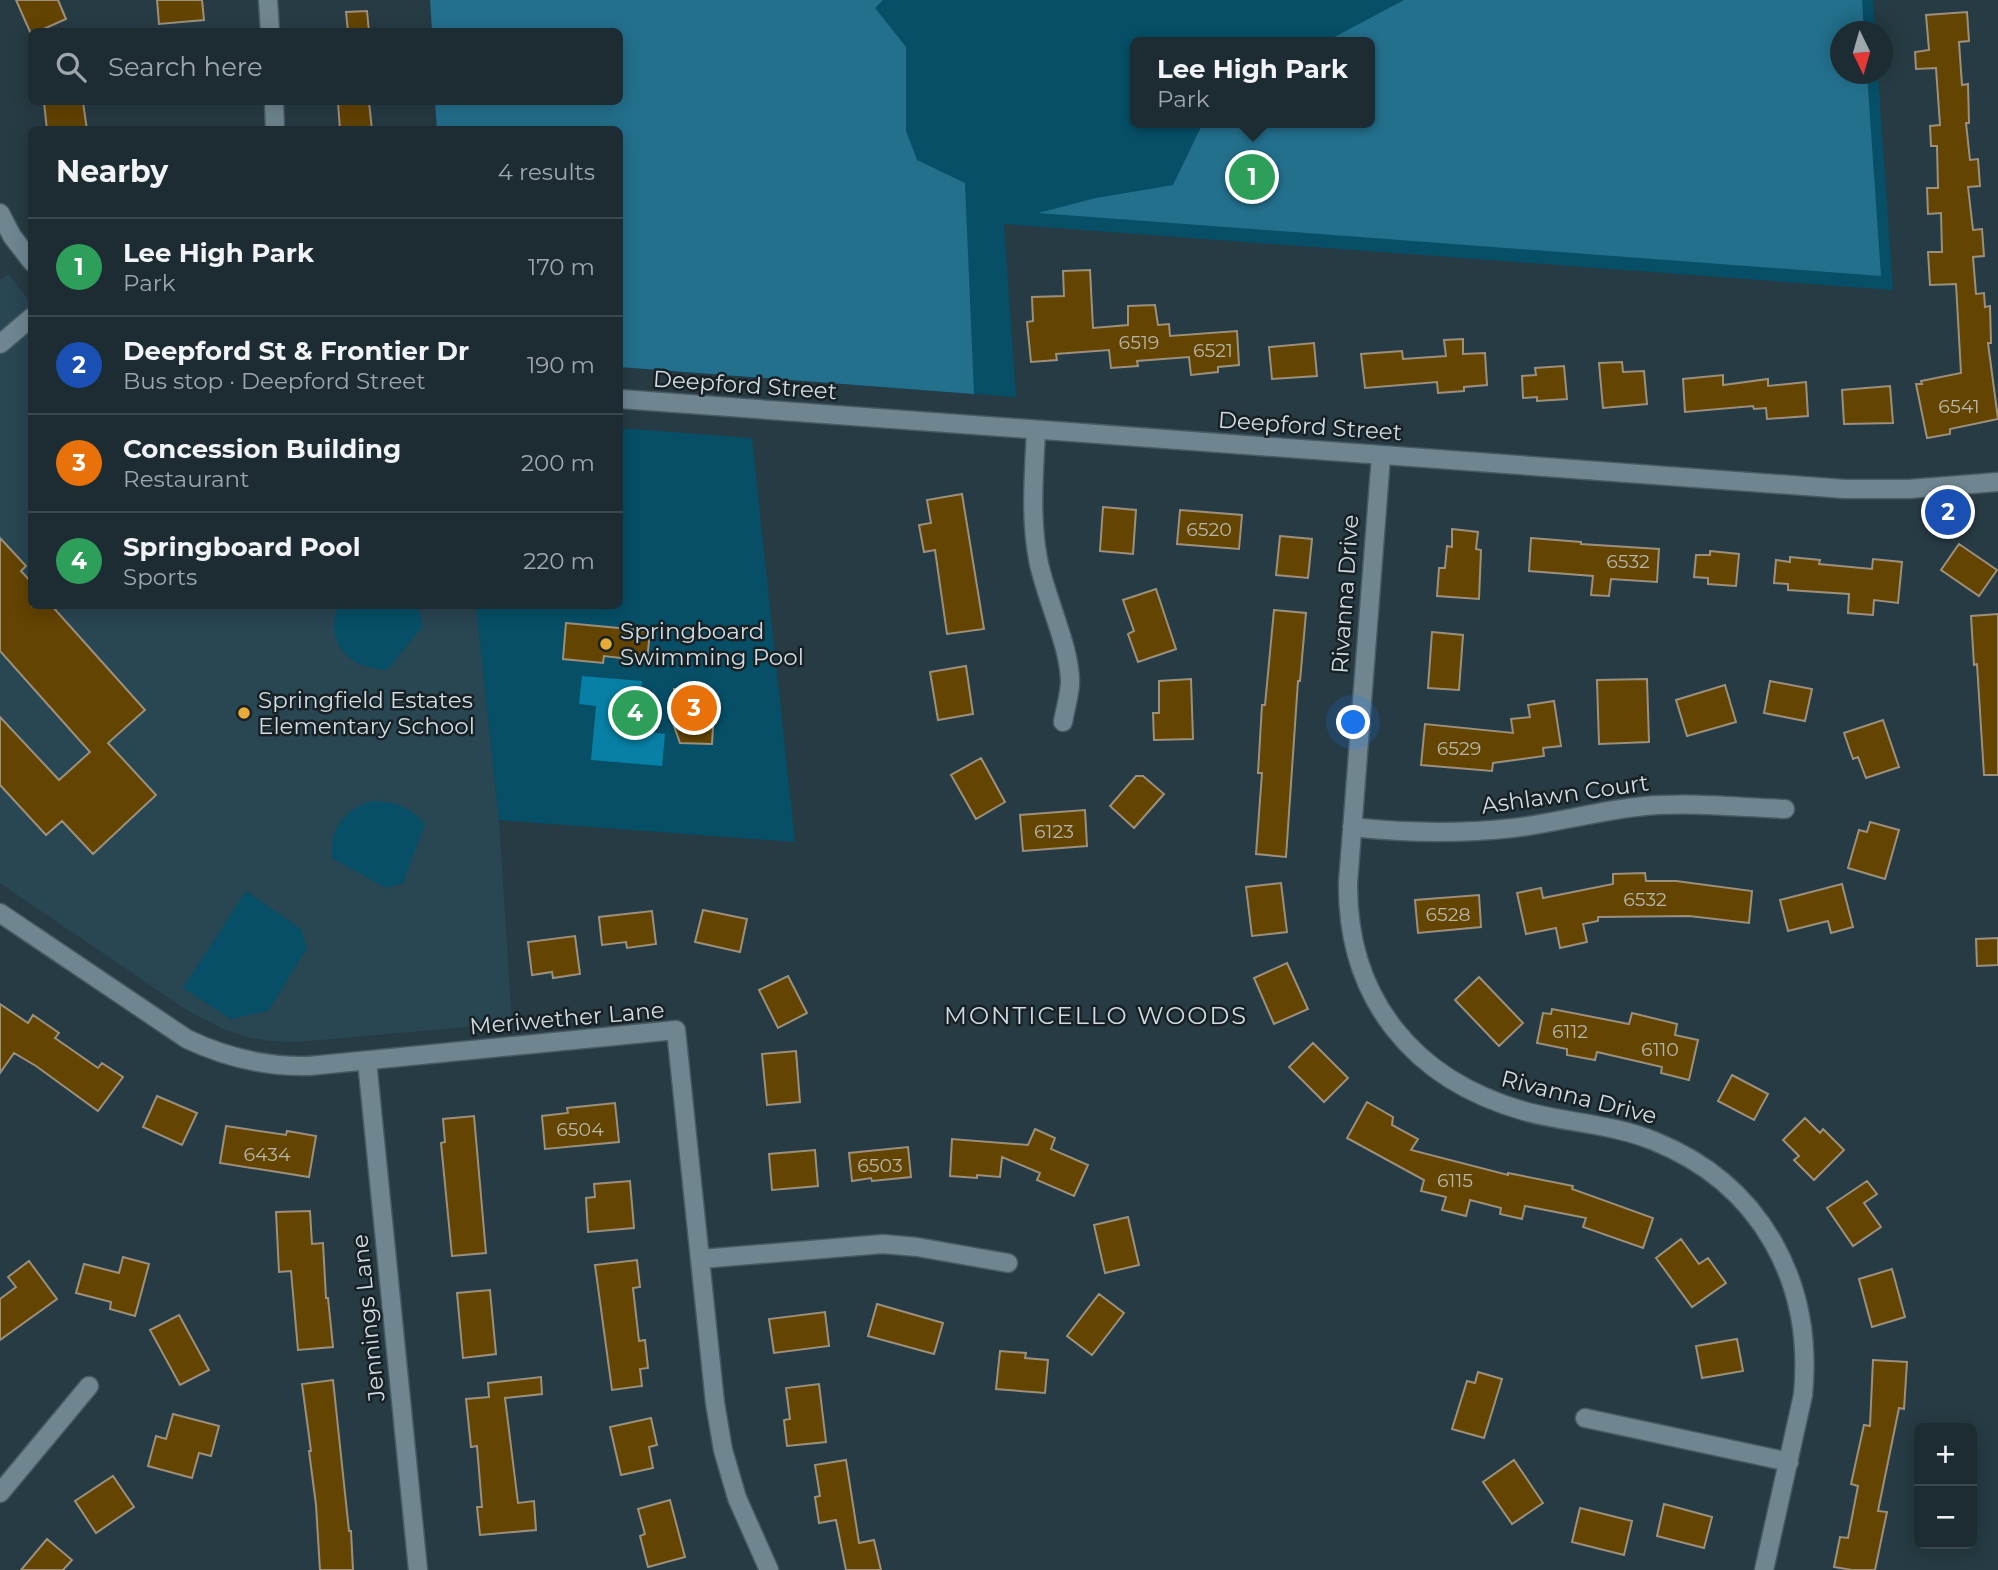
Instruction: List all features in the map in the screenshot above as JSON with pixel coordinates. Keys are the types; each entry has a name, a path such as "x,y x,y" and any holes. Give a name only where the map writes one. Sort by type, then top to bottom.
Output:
{"street":[{"path":"268,0 270,28"},
{"path":"274,105 275,126"},
{"path":"0,213 12,236 28,257"},
{"path":"0,344 28,320"},
{"name":"Deepford Street","path":"623,399 1845,489 1909,489 1998,482"},
{"path":"1036,430 1033,510 1037,556 1042,582 1065,652 1070,683 1063,722"},
{"name":"Rivanna Drive","path":"1381,456 1348,898 1355,950 1365,979 1396,1031 1416,1053 1454,1083 1492,1101 1527,1112 1627,1132 1677,1151 1726,1183 1748,1205 1767,1230 1793,1283 1805,1340 1803,1395 1764,1570"},
{"name":"Ashlawn Court","path":"1352,827 1401,832 1462,833 1517,828 1598,811 1648,806 1691,804 1785,809"},
{"name":"Meriwether Lane","path":"0,912 187,1039 245,1062 280,1066 367,1061 676,1030 715,1403 723,1450 737,1498 769,1570"},
{"name":"Jennings Lane","path":"367,1061 418,1570"},
{"path":"701,1259 883,1244 917,1247 1008,1264"},
{"path":"0,1493 89,1386"},
{"path":"1585,1418 1789,1462"}],"shaded area":[{"path":"430,0 883,0 875,8 906,47 906,131 917,160 965,183 974,394 623,367 623,126 437,126 435,105 623,105 623,28 432,28"},
{"path":"432,0 1873,0 1874,21 1830,21 1830,84 1879,84 1893,290 1004,224 1016,397 623,367 623,126 620,126 620,105 623,105 623,28 596,28"},
{"path":"1404,0 1862,0 1863,21 1830,21 1830,84 1868,84 1881,276 1038,213 1096,198 1173,185 1201,128 1375,128 1375,37 1334,37"},
{"name":"Springfield Estates Elementary School","path":"9,274 28,300 28,609 476,609 499,820 512,1023 298,1042 247,1037 223,1029 185,1009 0,883 0,280"},
{"path":"623,428 752,438 795,842 499,820 476,609 623,609"},
{"path":"337,609 419,609 423,626 387,670 361,664 343,652 334,632"},
{"path":"582,676 642,681 637,731 665,734 662,766 591,760 596,706 579,704"},
{"path":"372,801 401,806 425,824 403,883 386,888 332,858 336,829 354,809"},
{"path":"246,891 301,929 307,948 268,1011 231,1019 183,988"}],"building":[{"path":"16,0 58,0 66,19 46,28 28,28"},
{"path":"157,0 202,0 204,20 159,24"},
{"path":"367,11 369,28 348,28 346,12"},
{"path":"1967,12 1969,41 1959,42 1962,85 1968,84 1969,123 1966,123 1970,160 1978,159 1980,186 1968,187 1973,230 1982,229 1984,256 1973,257 1976,294 1984,293 1985,307 1990,306 1991,343 1988,343 1998,419 1950,429 1950,434 1927,438 1916,384 1961,373 1956,284 1930,285 1928,252 1942,252 1941,213 1928,214 1927,188 1938,188 1937,146 1931,146 1930,126 1940,125 1936,68 1916,69 1915,52 1929,50 1926,15"},
{"path":"44,105 83,105 86,126 47,126"},
{"path":"338,105 369,105 372,126 340,126"},
{"path":"1090,270 1093,328 1128,325 1128,306 1155,305 1158,325 1169,324 1170,336 1237,331 1239,365 1218,367 1218,372 1191,375 1189,357 1137,361 1138,366 1111,368 1109,350 1056,354 1057,360 1031,362 1027,322 1033,321 1032,297 1064,296 1063,271"},
{"path":"1463,339 1463,354 1485,353 1487,385 1464,387 1464,391 1438,393 1437,382 1365,388 1361,354 1402,351 1403,359 1446,356 1444,340"},
{"path":"1314,343 1317,376 1272,379 1269,347"},
{"path":"1622,362 1623,372 1644,371 1647,404 1603,408 1599,363"},
{"path":"1564,366 1567,399 1537,401 1537,397 1523,398 1522,376 1536,375 1535,368"},
{"path":"1723,375 1723,385 1768,379 1768,386 1806,382 1808,416 1767,419 1766,408 1754,409 1753,406 1685,412 1683,379"},
{"path":"1890,386 1893,423 1844,424 1842,390"},
{"path":"962,494 984,629 947,634 935,550 924,552 919,525 931,523 927,500"},
{"path":"1103,507 1136,510 1133,554 1100,551"},
{"path":"1180,510 1242,515 1239,549 1177,544"},
{"path":"1452,529 1478,532 1476,549 1481,550 1479,599 1437,596 1439,568 1445,568 1447,546 1452,547"},
{"path":"1280,536 1312,539 1308,578 1276,575"},
{"path":"0,538 26,566 21,571 28,579 28,609 55,609 145,710 108,743 156,795 93,854 62,821 46,835 0,785 0,717 59,780 90,752 0,651"},
{"path":"1531,538 1659,549 1657,582 1611,579 1609,596 1591,595 1593,576 1529,571"},
{"path":"1959,544 1997,570 1979,596 1941,570"},
{"path":"1710,551 1739,554 1736,586 1708,584 1708,578 1694,577 1696,555 1710,555"},
{"path":"1790,557 1820,560 1819,564 1872,569 1873,559 1902,562 1898,603 1874,600 1873,615 1848,613 1849,594 1788,590 1788,584 1774,583 1776,560 1790,562"},
{"path":"1156,589 1176,649 1138,662 1128,634 1134,631 1123,600"},
{"path":"1274,610 1306,613 1298,681 1286,857 1256,854 1262,773 1258,773 1262,705 1265,705"},
{"path":"1998,614 1998,775 1984,775 1971,616"},
{"name":"Springboard Swimming Pool","path":"566,623 650,631 647,661 604,656 603,663 563,659"},
{"path":"1432,632 1463,635 1459,690 1428,688"},
{"path":"966,666 973,714 938,720 930,672"},
{"path":"1191,679 1193,739 1154,740 1153,713 1159,713 1159,681"},
{"path":"1647,679 1649,742 1599,744 1597,680"},
{"path":"1770,681 1812,689 1805,721 1764,713"},
{"path":"1725,685 1736,722 1687,736 1676,700"},
{"path":"674,689 715,693 712,744 680,743 673,723"},
{"path":"1554,701 1561,746 1543,748 1544,756 1493,763 1492,771 1421,765 1425,724 1513,733 1511,719 1530,717 1528,705"},
{"path":"1883,720 1899,767 1866,778 1858,757 1853,759 1844,733"},
{"path":"981,758 1005,802 976,819 951,775"},
{"path":"1136,776 1143,776 1164,794 1134,828 1110,806"},
{"path":"1085,810 1087,846 1023,851 1020,815"},
{"path":"1870,822 1899,830 1885,879 1848,868 1859,830 1867,832"},
{"path":"1645,873 1646,881 1676,881 1752,891 1749,923 1689,916 1598,917 1598,921 1583,924 1587,942 1560,948 1556,928 1526,934 1517,893 1541,888 1543,898 1613,884 1613,874"},
{"path":"1281,883 1287,932 1252,936 1246,887"},
{"path":"1842,884 1853,927 1831,933 1828,921 1788,931 1780,900"},
{"path":"1479,895 1481,927 1418,933 1415,900"},
{"path":"703,910 747,919 740,952 695,942"},
{"path":"652,911 656,944 627,948 626,942 602,945 599,917"},
{"path":"575,936 580,974 553,978 552,972 532,975 528,942"},
{"path":"1998,938 1998,965 1977,966 1976,939"},
{"path":"1287,963 1308,1009 1274,1024 1254,978"},
{"path":"788,976 807,1013 778,1028 759,990"},
{"path":"1479,977 1523,1023 1499,1046 1455,1000"},
{"path":"0,1004 28,1023 33,1015 59,1033 55,1038 98,1068 102,1063 123,1077 98,1111 14,1053 0,1073"},
{"path":"1552,1009 1629,1024 1632,1013 1677,1024 1675,1035 1698,1040 1689,1080 1661,1073 1662,1067 1597,1052 1595,1060 1567,1055 1567,1049 1537,1043 1543,1013 1551,1014"},
{"path":"1313,1043 1348,1078 1324,1102 1289,1067"},
{"path":"796,1051 800,1102 767,1105 762,1054"},
{"path":"1732,1075 1768,1094 1754,1120 1718,1101"},
{"path":"157,1096 197,1113 182,1145 143,1127"},
{"path":"1367,1102 1393,1117 1392,1125 1418,1139 1411,1150 1508,1175 1573,1186 1572,1189 1653,1218 1643,1248 1583,1227 1586,1218 1525,1206 1522,1219 1500,1214 1501,1208 1470,1200 1466,1216 1442,1210 1446,1197 1421,1191 1424,1180 1347,1138"},
{"path":"615,1103 619,1142 545,1149 542,1116 568,1113 567,1108"},
{"path":"474,1116 486,1253 452,1256 441,1143 445,1142 443,1119"},
{"path":"1805,1118 1820,1133 1823,1129 1844,1150 1814,1180 1794,1160 1799,1156 1783,1140"},
{"path":"226,1126 286,1135 287,1131 316,1136 309,1177 220,1163"},
{"path":"1035,1129 1055,1138 1051,1149 1088,1165 1074,1196 1037,1180 1040,1173 1002,1157 1000,1177 950,1176 952,1139 1028,1145"},
{"path":"908,1147 911,1177 852,1181 849,1153"},
{"path":"815,1150 818,1186 772,1190 769,1154"},
{"path":"630,1181 634,1228 588,1232 586,1198 595,1197 594,1184"},
{"path":"1867,1181 1877,1194 1864,1203 1881,1227 1853,1246 1827,1208"},
{"path":"310,1211 312,1244 323,1243 326,1298 333,1347 298,1350 291,1271 279,1272 276,1212"},
{"path":"1128,1217 1139,1265 1105,1273 1094,1225"},
{"path":"1681,1239 1699,1264 1708,1258 1726,1283 1692,1307 1656,1258"},
{"path":"123,1257 149,1264 135,1316 110,1309 111,1302 76,1293 84,1264 119,1273"},
{"path":"637,1260 640,1287 633,1288 639,1341 645,1340 648,1368 640,1369 642,1386 612,1390 595,1265"},
{"path":"29,1261 57,1299 0,1340 0,1299 16,1287 8,1277"},
{"path":"1892,1269 1905,1317 1872,1327 1859,1279"},
{"path":"490,1290 496,1354 463,1358 457,1293"},
{"path":"1099,1294 1124,1313 1092,1355 1067,1336"},
{"path":"877,1304 943,1323 934,1354 868,1336"},
{"path":"825,1312 829,1346 774,1353 769,1319"},
{"path":"179,1315 209,1370 180,1385 150,1330"},
{"path":"1737,1339 1743,1371 1702,1378 1696,1346"},
{"path":"1000,1351 1026,1353 1025,1358 1048,1360 1045,1393 996,1389"},
{"path":"1873,1360 1907,1362 1904,1409 1899,1408 1878,1511 1887,1512 1875,1570 1852,1570 1834,1567 1840,1537 1848,1538 1858,1486 1851,1484 1864,1425 1870,1426"},
{"path":"1478,1372 1502,1379 1484,1438 1452,1429 1467,1381 1475,1383"},
{"path":"541,1377 542,1394 505,1398 518,1503 534,1501 536,1530 480,1535 477,1507 482,1507 477,1446 471,1447 466,1399 489,1397 488,1383"},
{"path":"333,1380 353,1570 320,1570 311,1451 302,1384"},
{"path":"819,1384 826,1442 787,1446 784,1420 790,1419 786,1388"},
{"path":"173,1414 219,1426 211,1456 199,1453 192,1478 148,1466 156,1436 166,1439"},
{"path":"651,1418 657,1445 649,1447 653,1468 621,1475 610,1427"},
{"path":"846,1460 859,1543 874,1540 881,1570 846,1570 836,1520 819,1523 815,1497 820,1496 815,1465"},
{"path":"1514,1460 1543,1503 1512,1524 1483,1482"},
{"path":"113,1476 134,1507 96,1533 75,1501"},
{"path":"670,1500 685,1557 648,1567 640,1536 645,1534 638,1509"},
{"path":"1664,1504 1712,1517 1704,1548 1657,1536"},
{"path":"1580,1508 1632,1521 1624,1555 1572,1542"},
{"path":"47,1539 72,1560 63,1570 21,1570"}],"place":[{"name":"Lee High Park","path":"1252,177"},
{"name":"Deepford St & Frontier Dr","path":"1948,512"},
{"name":"Springboard Swimming Pool","path":"606,644"},
{"name":"Concession Building","path":"694,708"},
{"name":"Springfield Estates Elementary School","path":"244,713"},
{"name":"Springboard Pool","path":"635,713"}],"district":[{"name":"MONTICELLO WOODS","path":"1096,1016"}]}
